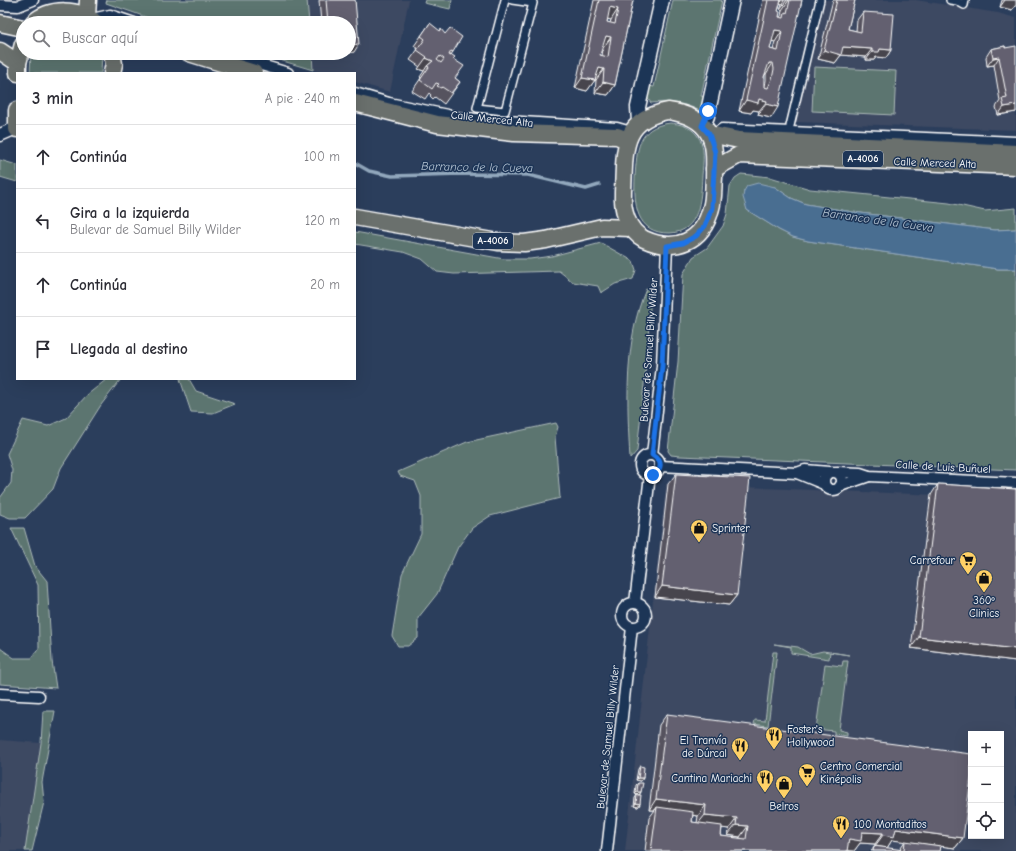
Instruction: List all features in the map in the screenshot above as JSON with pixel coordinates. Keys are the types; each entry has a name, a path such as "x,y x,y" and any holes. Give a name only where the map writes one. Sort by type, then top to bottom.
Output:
{"main road":[{"path":"88,0 91,16"},
{"path":"662,0 632,131 622,200 624,214 631,228 640,237 653,243 667,246 683,243 696,236 705,226 712,208 715,152 709,132 707,116 732,0"},
{"path":"46,16 67,5 85,16"},
{"path":"0,23 16,26"},
{"path":"0,51 18,68"},
{"path":"112,72 113,60"},
{"path":"212,60 251,72"},
{"name":"Calle Merced Alta","path":"356,103 437,124 514,133 617,136 632,131"},
{"name":"A-4006","path":"632,131 654,114 668,111 681,113 693,118 709,132"},
{"name":"Calle Merced Alta","path":"709,132 739,140 1016,153"},
{"name":"Calle Merced Alta","path":"714,169 739,155 1016,166"},
{"name":"A-4006","path":"356,217 504,242 524,243 546,240 602,227 631,228"}],"street":[{"path":"0,5 18,6 33,0"},
{"path":"505,0 477,108 506,111 533,3 512,0"},
{"path":"790,126 820,0"},
{"path":"950,0 958,1 964,5 965,0"},
{"path":"245,60 285,72"},
{"name":"Calle Merced Alta","path":"356,93 389,103 462,118 617,128 632,131"},
{"path":"0,135 16,128"},
{"path":"709,132 722,129 1016,142"},
{"name":"Bulevar de Samuel Billy Wilder","path":"652,455 662,366 667,246"},
{"path":"652,455 659,460 660,466 656,473 650,475 642,470 640,463 643,457 652,455"},
{"name":"Calle de Luis Buñuel","path":"660,466 797,473 824,484"},
{"name":"Calle de Luis Buñuel","path":"797,473 805,470 860,473 869,476 1016,483"},
{"path":"833,472 842,480 840,486 831,490 824,484 825,476 833,472"},
{"path":"635,603 650,475"},
{"name":"Calle de Luis Buñuel","path":"840,486 869,476"},
{"path":"635,603 644,609 646,617 640,625 632,627 625,623 622,611 627,605 635,603"},
{"name":"Bulevar de Samuel Billy Wilder","path":"607,851 632,627"},
{"path":"0,694 39,696"}],"shaded area":[{"path":"307,0 409,0 390,92 356,82 356,72 320,72 313,70 312,60 356,60 356,16 308,16"},
{"path":"825,0 916,0 998,13 1016,18 1016,130 796,122"},
{"path":"666,484 1016,498 1016,851 625,851"},
{"path":"0,740 41,743 25,851 0,851"}],"green space":[{"path":"107,0 307,0 308,16 143,16 106,3"},
{"path":"425,0 452,0 450,9 424,3"},
{"path":"673,0 722,0 701,96 706,97 702,112 678,103 651,103 646,96 649,86 654,87"},
{"path":"31,60 102,60 101,72 30,72"},
{"path":"279,60 312,60 313,70"},
{"path":"814,67 896,71 894,115 812,111"},
{"path":"670,123 685,126 697,135 703,149 703,165 701,194 697,212 688,227 680,231 670,233 658,232 643,223 636,206 635,177 638,149 641,141 651,129 659,125"},
{"path":"0,160 16,165 16,182 0,177"},
{"path":"741,174 770,177 810,189 949,203 985,211 1016,208 1016,229 995,230 853,212 806,204 791,198 775,187 744,191 747,210 793,237 808,241 998,269 1016,269 1016,470 671,455 668,451 678,362 683,274 693,257 707,248 723,226 727,214 730,186 735,178"},
{"path":"356,232 504,259 530,259 552,256 601,243 633,261 636,270 633,279 615,284 601,293 598,286 573,282 559,271 454,274 437,272 422,259 403,252 356,244"},
{"path":"646,289 651,291 647,356 637,451 630,459 628,395 630,351 639,309"},
{"path":"106,380 120,380 101,405 61,468 53,489 25,518 10,518 0,514 0,498 11,483 12,470 7,454 23,420 48,426 66,418 87,395"},
{"path":"180,380 190,380 196,391 235,404 213,413 191,412"},
{"path":"556,423 558,427 555,437 560,498 490,516 472,528 458,547 437,594 418,618 418,638 408,646 398,646 392,636 402,574 421,534 421,496 415,481 400,476 398,472 467,442"},
{"path":"11,528 24,528 35,566 47,581 52,661 56,688 0,684 0,648 14,658 32,658 39,648 38,585"},
{"path":"774,644 798,647 810,654 823,651 830,652 829,659 791,653 791,647"},
{"path":"773,652 777,652 768,726 754,724 755,720 765,721"},
{"path":"843,661 848,661 839,730 847,732 847,736 834,734 834,731 816,729 825,664 842,666"},
{"path":"43,711 55,711 42,782 44,802 32,851 25,851 41,743"}],"water":[{"path":"758,183 775,187 791,198 806,204 853,212 995,230 1016,229 1016,269 998,269 808,241 793,237 747,210 743,197 744,191 747,186"}],"building":[{"path":"326,0 355,0 359,44 356,44 356,16 327,16"},
{"path":"599,0 633,0 615,85 603,82 604,69 599,68 595,80 582,78","holes":["610,7 618,9 615,24 607,22","606,36 611,37 608,57 600,55"]},
{"path":"768,0 781,0 778,11 780,12 779,17 784,18 785,12 787,13 790,0 802,0 778,107 766,104 767,101 759,99 758,103 746,100","holes":["775,30 782,31 778,51 770,49","769,63 773,63 774,69 768,88 764,87 764,77"]},
{"path":"837,0 855,0 848,29 861,32 863,12 894,14 891,50 880,49 879,52 872,52 872,49 843,47 841,55 824,50"},
{"path":"430,23 440,31 441,29 445,34 450,28 462,37 453,52 451,51 449,55 455,57 453,59 464,66 455,78 460,82 451,93 442,87 437,86 439,84 436,83 432,89 420,80 429,67 427,66 433,61 426,58 427,57 417,50 425,39 421,36","holes":["440,56 444,59 441,63 437,60"]},
{"path":"1005,46 1005,48 1016,46 1016,105 1004,107 1002,99 1007,98 999,57 993,58 991,49"},
{"name":"Sprinter","path":"676,474 750,478 737,595 662,586"},
{"name":"Carrefour","path":"938,484 1016,489 1016,649 919,637"},
{"name":"Centro Comercial Kinépolis","path":"667,714 968,754 968,800 963,838 896,829 894,837 883,835 883,833 862,832 861,841 849,839 847,851 651,851 657,807 693,812 692,822 722,826 721,836 746,839 748,826 736,825 737,818 705,815 706,805 656,799"},
{"path":"640,766 644,767 643,778 638,778"},
{"path":"638,783 643,783 641,792 637,792"},
{"path":"637,795 641,795 640,804 636,803"},
{"path":"905,841 941,846 940,851 873,851 874,846 904,850"}],"waterway":[{"name":"Barranco de la Cueva","path":"356,164 369,171 392,176 460,174 528,175 586,189 599,185"}],"place":[{"name":"Sprinter","path":"699,543"},
{"name":"Carrefour","path":"968,575"},
{"name":"360º Clinics","path":"984,593"},
{"name":"Foster's Hollywood","path":"774,750"},
{"name":"El Tranvía de Dúrcal","path":"740,761"},
{"name":"Centro Comercial Kinépolis","path":"807,787"},
{"name":"Cantina Mariachi","path":"765,793"},
{"name":"Belros","path":"784,799"},
{"name":"100 Montaditos","path":"841,839"}],"route":[{"path":"653,475 660,468 659,460 657,457 652,455 662,366 667,286 667,246 683,243 696,236 705,226 712,208 715,152 709,134 702,126 708,111"}]}
